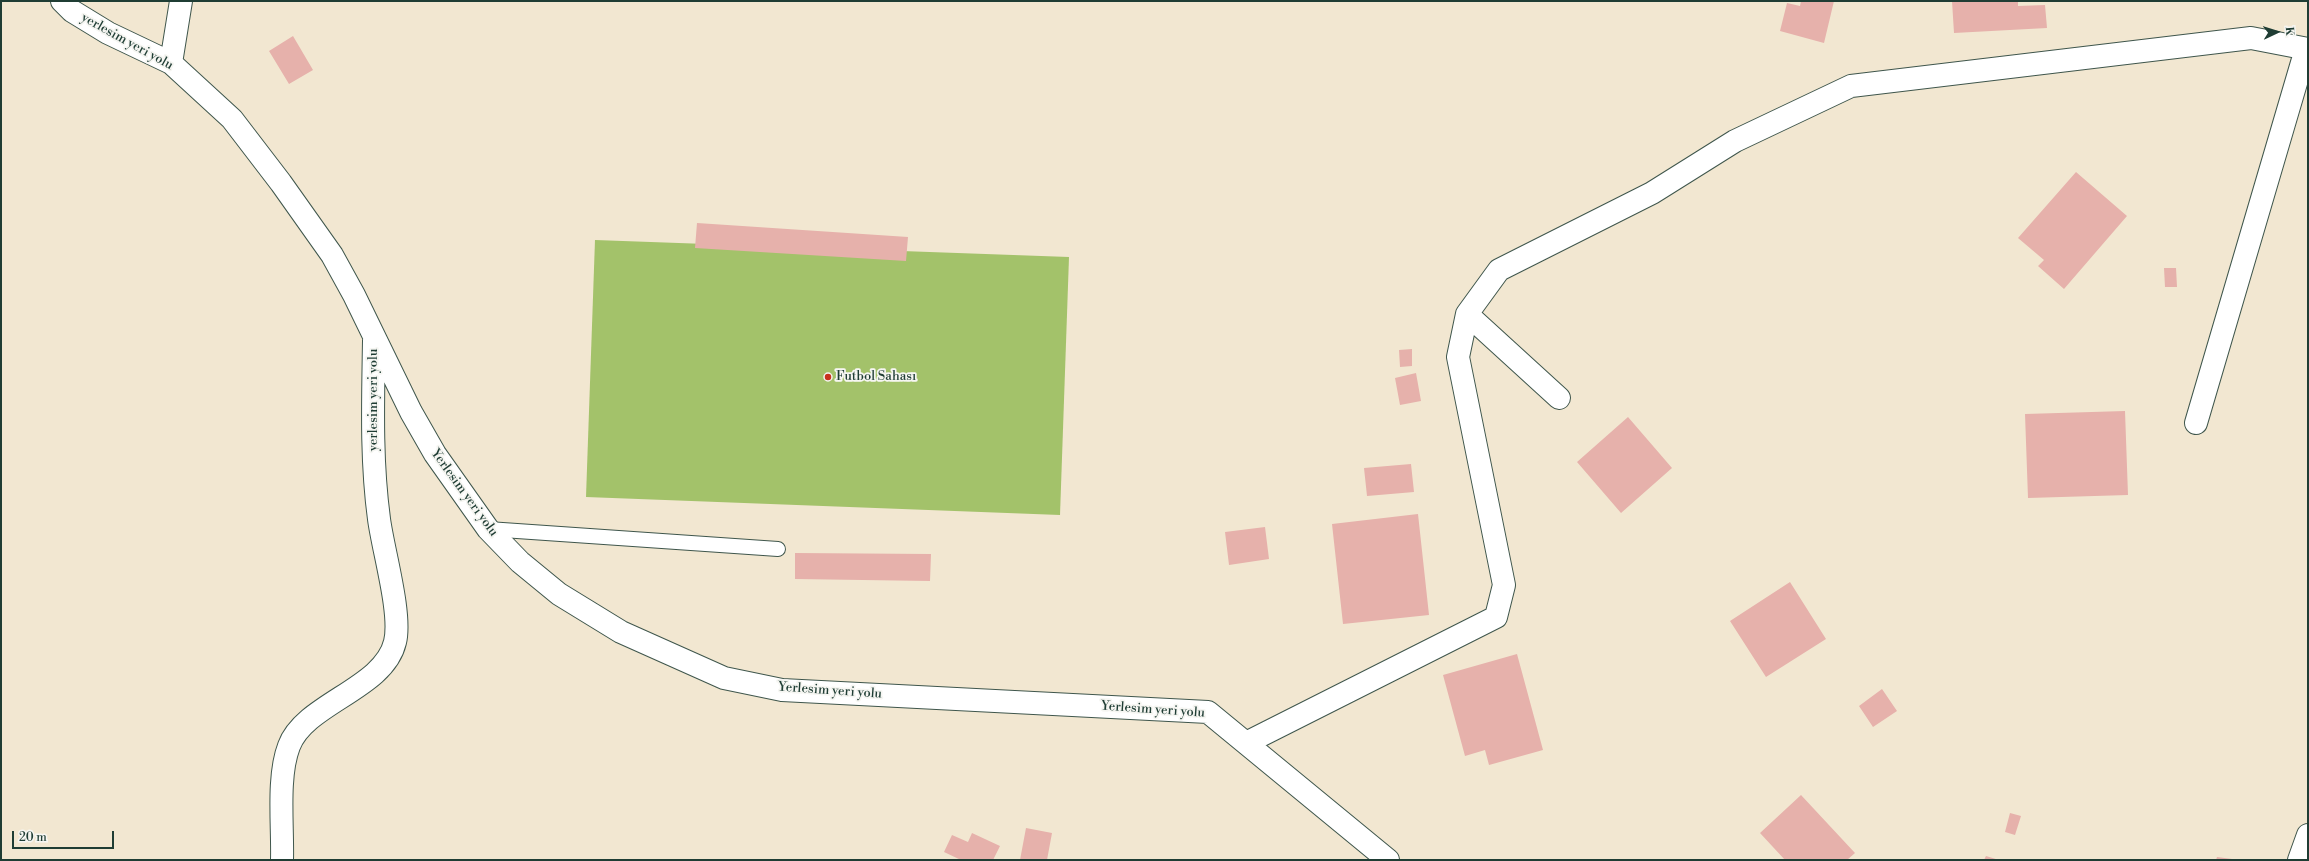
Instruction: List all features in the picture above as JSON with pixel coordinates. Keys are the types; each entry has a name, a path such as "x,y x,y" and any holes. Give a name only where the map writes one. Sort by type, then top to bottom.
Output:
{"street":[{"name":"yerlesim yeri yolu","path":"62,1 72,11 108,33 171,63 232,119 282,183 332,255 374,338 372,412 374,471 379,520 395,615 396,641 390,657 380,669 310,721 297,733 290,744 283,782 282,860"},
{"path":"171,63 181,1"},
{"path":"1246,743 1496,617 1504,585 1458,357 1467,314 1499,270 1652,193 1735,141 1851,86 2251,38 2307,49 2196,423"},
{"path":"1467,314 1559,398"},
{"name":"Yerlesim yeri yolu","path":"374,338 435,454 488,529 520,562 559,594 621,632 724,678 782,690 1208,712 1388,860"},
{"path":"2299,860 2308,835"}],"lane":[{"path":"488,529 778,549"}],"green space":[{"name":"Futbol Sahası","path":"595,240 1069,257 1060,515 586,497"}],"building":[{"path":"1801,1 1834,1 1824,43 1780,31 1787,3 1800,6"},
{"path":"1952,1 2018,1 2018,6 2045,5 2047,28 1954,33"},
{"path":"293,36 313,70 289,84 269,51"},
{"path":"2076,172 2127,216 2064,289 2038,266 2044,260 2018,238"},
{"path":"697,223 908,237 906,261 695,248"},
{"path":"2164,268 2176,268 2177,287 2165,287"},
{"path":"1412,349 1412,366 1400,367 1399,350"},
{"path":"1416,373 1421,401 1400,405 1395,378"},
{"path":"2125,411 2128,495 2028,498 2025,414"},
{"path":"1628,417 1672,468 1621,513 1577,462"},
{"path":"1411,464 1414,492 1367,496 1364,468"},
{"path":"1418,514 1429,615 1343,624 1332,524"},
{"path":"1265,527 1269,559 1229,565 1225,532"},
{"path":"795,553 931,554 930,581 795,579"},
{"path":"1790,582 1826,639 1766,677 1730,621"},
{"path":"1517,654 1543,750 1489,765 1485,750 1465,756 1443,675"},
{"path":"1882,689 1897,711 1873,727 1859,706"},
{"path":"1801,795 1855,853 1847,860 1785,860 1760,833"},
{"path":"2010,813 2021,816 2015,835 2005,832"},
{"path":"1026,828 1052,833 1047,860 1020,860"},
{"path":"972,833 1000,846 993,860 961,860 944,852 952,835 968,842"},
{"path":"1986,856 1999,860 1984,860"},
{"path":"2217,857 2232,859 2232,860 2216,860"}],"place":[{"name":"Futbol Sahası","path":"828,377"}]}
